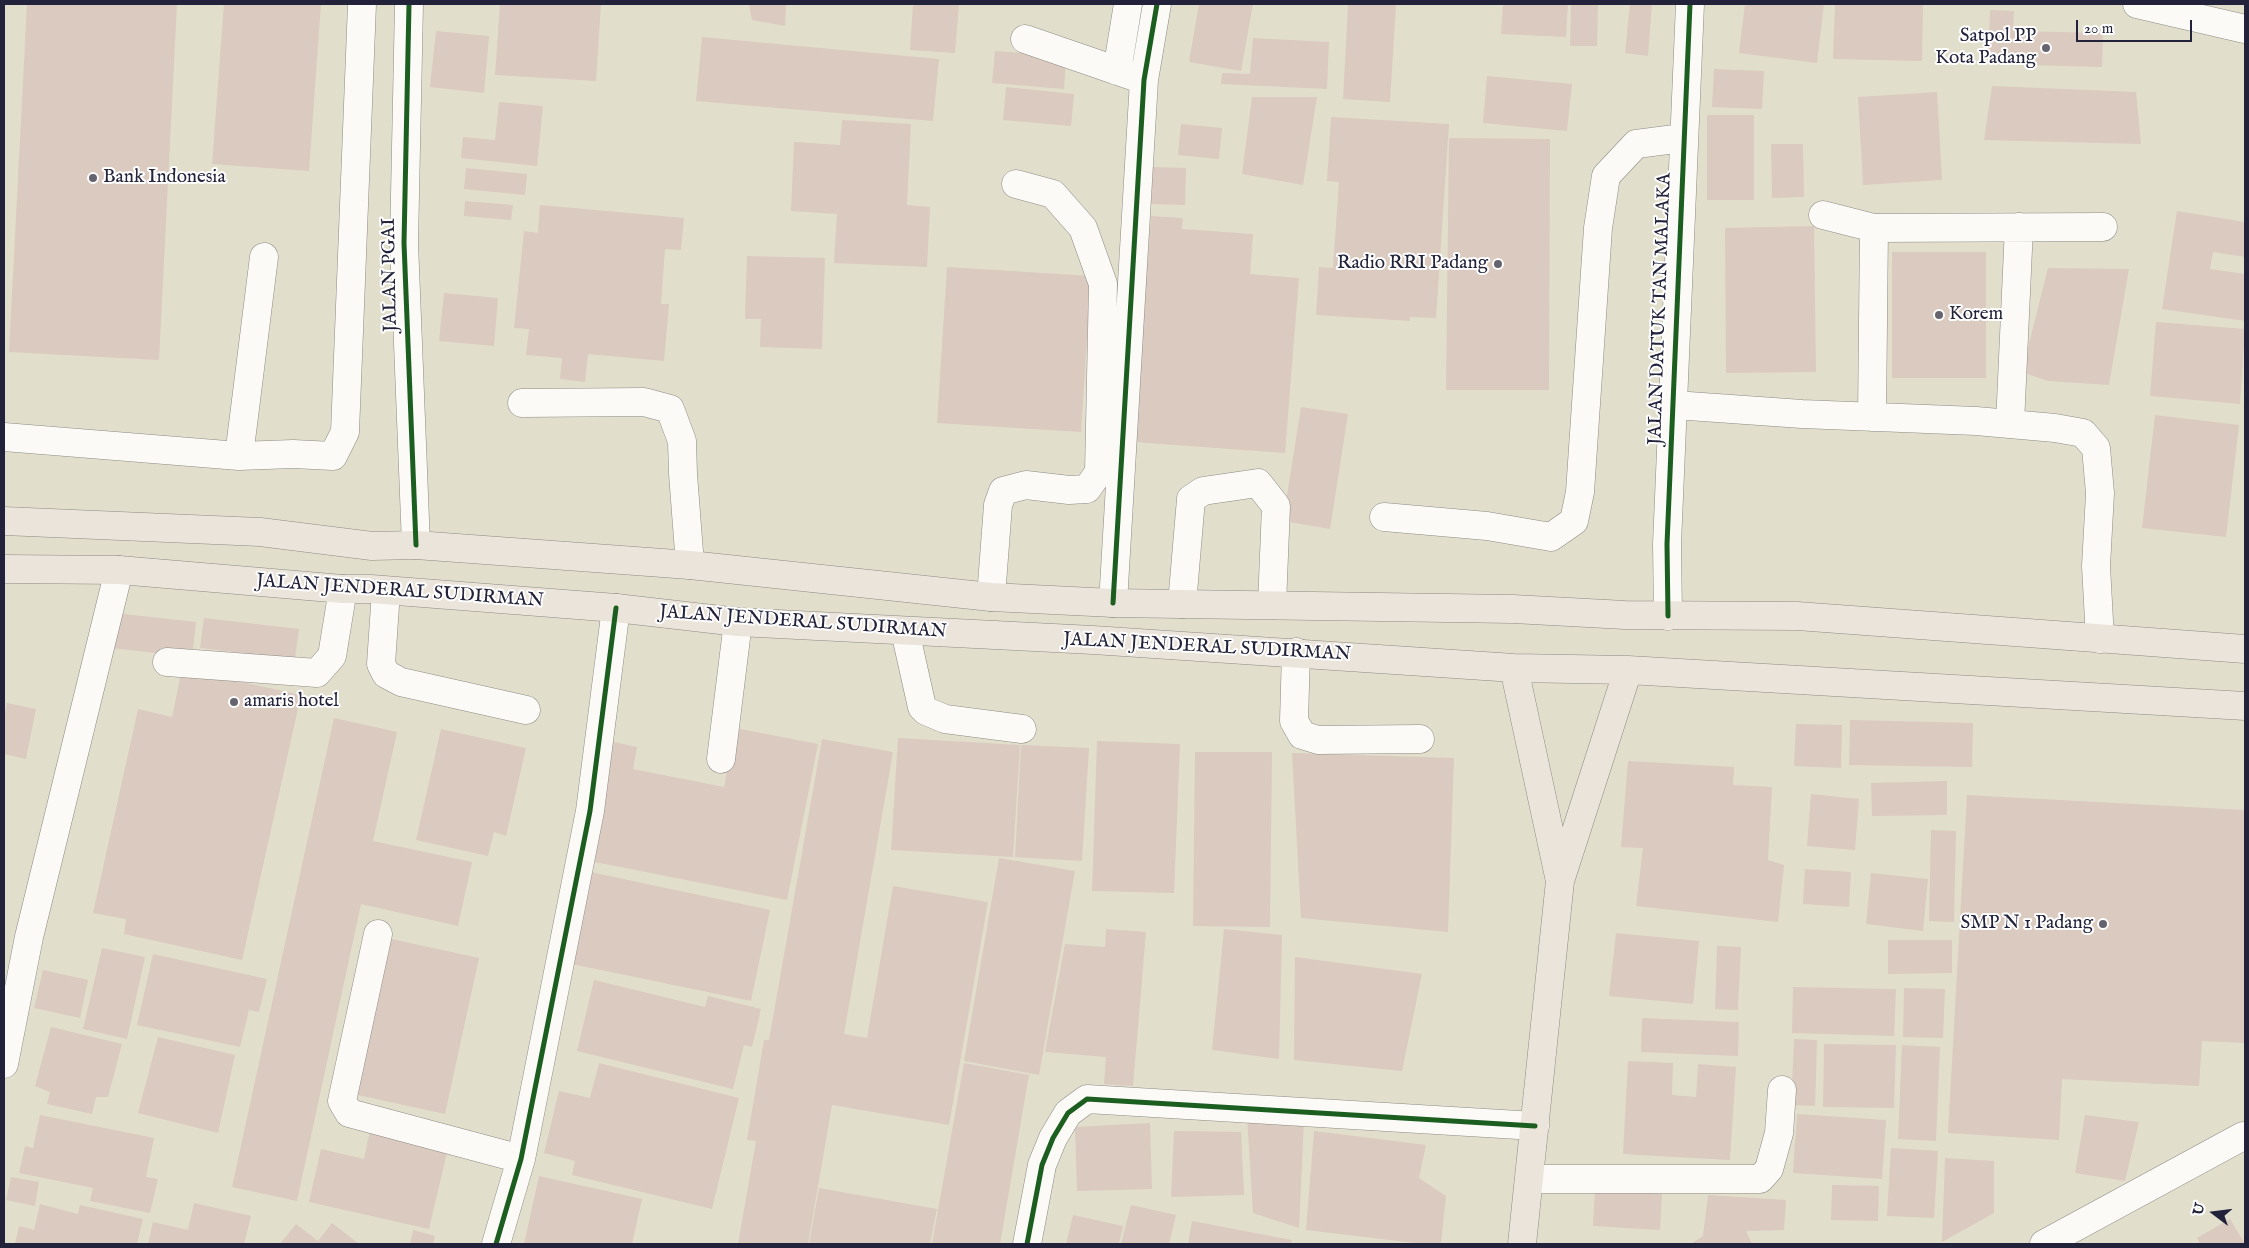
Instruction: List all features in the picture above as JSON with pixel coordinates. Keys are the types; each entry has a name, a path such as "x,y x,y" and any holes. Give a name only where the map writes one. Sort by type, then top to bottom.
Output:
{"main road":[{"path":"4,521 260,532 372,546 416,545 690,565 991,597 1114,603 1513,609 1562,613 1668,616 1796,616 2245,649"},
{"name":"JALAN JENDERAL SUDIRMAN","path":"4,569 119,570 343,589 616,608 738,622 1296,652 1514,668 1628,670 2245,706"},
{"path":"1514,668 1560,881"},
{"path":"1522,1244 1560,881 1628,670"}],"street":[{"path":"4,437 239,456 294,454 333,456 345,432 362,4"},
{"name":"JALAN PGAI","path":"410,4 404,242 416,545"},
{"path":"1117,71 1128,4"},
{"path":"1114,603 1144,80 1157,4"},
{"name":"JALAN DATUK TAN MALAKA","path":"1668,616 1667,544 1690,4"},
{"path":"2140,4 2245,29"},
{"path":"1024,39 1144,80"},
{"path":"1384,517 1487,526 1551,537 1574,521 1580,492 1598,228 1606,176 1636,144 1683,138"},
{"path":"991,597 998,505 1003,491 1026,485 1069,490 1087,489 1099,472 1103,284 1083,228 1053,194 1016,184"},
{"path":"1822,215 1874,228 2103,227"},
{"path":"2010,424 2020,227"},
{"path":"1872,417 1874,228"},
{"path":"239,456 264,257"},
{"path":"522,403 644,402 670,408 682,441 690,565"},
{"path":"1674,405 2010,424 2083,433 2096,448 2100,493 2096,566 2100,639"},
{"path":"1182,604 1191,500 1202,490 1258,483 1276,506 1272,605"},
{"path":"4,1064 29,937 119,570"},
{"path":"167,662 317,673 332,656 343,589"},
{"path":"386,591 381,664 386,674 401,682 526,710"},
{"path":"496,1244 521,1159 590,811 616,608"},
{"path":"721,758 738,622"},
{"path":"905,631 922,707 926,711 945,718 1022,729"},
{"path":"1296,652 1294,721 1302,735 1318,740 1420,739"},
{"path":"378,934 342,1101 349,1113 521,1159"},
{"path":"1530,1179 1760,1179 1768,1169 1779,1134 1782,1090"},
{"path":"1027,1244 1042,1165 1053,1138 1068,1113 1087,1099 1535,1126"},
{"path":"2044,1244 2243,1136"}],"building":[{"name":"Bank Indonesia","path":"27,4 177,4 159,360 9,352"},
{"name":"Bank Indonesia","path":"224,4 321,4 309,171 212,164"},
{"path":"500,4 601,4 596,81 495,75"},
{"path":"749,4 786,4 785,26 752,20"},
{"path":"913,4 959,4 955,53 910,50"},
{"path":"1199,4 1253,4 1241,71 1189,62"},
{"path":"1348,4 1396,4 1390,102 1343,99"},
{"path":"1503,4 1568,4 1566,37 1501,34"},
{"path":"1571,4 1598,4 1597,46 1570,46"},
{"path":"1630,4 1652,4 1648,56 1625,53"},
{"path":"1745,4 1824,4 1817,63 1739,53"},
{"path":"1835,4 1923,4 1922,61 1833,59"},
{"name":"Satpol PP Kota Padang","path":"1990,10 2014,11 2013,31 2103,33 2102,67 1988,64"},
{"path":"436,31 489,36 484,93 430,87"},
{"path":"702,37 939,59 933,121 696,101"},
{"path":"1253,38 1329,42 1327,89 1221,84 1222,73 1250,74"},
{"path":"995,51 1066,56 1064,89 992,83"},
{"path":"1714,69 1764,71 1762,109 1712,107"},
{"path":"1487,76 1572,84 1567,131 1483,123"},
{"path":"1992,86 2136,92 2141,144 1984,140"},
{"path":"1006,87 1074,94 1071,126 1003,120"},
{"path":"1937,92 1942,180 1863,185 1858,97"},
{"path":"1252,97 1317,97 1303,185 1242,174"},
{"path":"499,102 543,106 537,166 461,158 463,137 495,140"},
{"path":"1707,115 1754,115 1754,200 1707,200"},
{"path":"1331,117 1449,124 1436,318 1410,317 1410,321 1316,315 1319,267 1333,268 1339,182 1327,181"},
{"path":"842,120 911,124 907,205 930,207 927,267 834,263 837,214 791,211 794,142 840,145"},
{"path":"1181,124 1222,128 1219,159 1178,155"},
{"name":"Radio RRI Padang","path":"1449,138 1550,139 1549,390 1446,390"},
{"path":"1771,144 1803,144 1804,197 1772,198"},
{"path":"1153,167 1186,168 1185,205 1151,204"},
{"path":"466,168 527,174 525,195 464,189"},
{"path":"465,201 513,205 511,220 464,216"},
{"path":"540,205 684,218 681,250 665,249 661,304 669,304 664,361 588,354 585,382 560,379 562,358 526,355 529,329 514,328 524,231 538,233"},
{"path":"2177,211 2245,222 2245,257 2213,252 2210,269 2245,274 2245,321 2162,309"},
{"path":"1151,216 1183,218 1182,229 1253,234 1250,274 1299,278 1285,453 1133,442"},
{"path":"1814,226 1816,372 1726,373 1725,228"},
{"name":"Korem","path":"1892,252 1986,252 1986,378 1892,378"},
{"path":"747,256 825,258 822,349 760,347 761,319 745,319"},
{"path":"947,267 1091,276 1081,432 937,423"},
{"path":"2048,268 2129,269 2109,385 2048,381 2022,372"},
{"path":"444,293 498,298 494,346 439,341"},
{"path":"2156,322 2245,329 2240,404 2150,396"},
{"path":"1301,407 1348,414 1330,529 1283,521"},
{"path":"2155,415 2239,425 2226,537 2142,528"},
{"path":"115,613 196,622 192,657 111,648"},
{"path":"204,618 299,629 295,659 200,648"},
{"path":"182,669 301,695 242,960 124,934 126,919 93,913 138,709 172,717"},
{"path":"7,703 36,709 26,759 4,754 4,718"},
{"path":"334,718 397,732 373,841 472,862 458,926 361,904 297,1201 232,1187"},
{"path":"1850,720 1973,723 1972,767 1849,765"},
{"path":"1796,724 1842,725 1841,768 1794,766"},
{"path":"735,728 818,744 787,900 585,860 609,741 637,747 633,769 724,787"},
{"path":"441,729 526,748 506,836 494,832 488,856 416,840"},
{"path":"898,738 1020,745 1013,857 891,850"},
{"path":"822,739 893,752 844,1034 867,1038 893,886 988,902 949,1125 832,1105 808,1244 738,1244 756,1141 747,1140 764,1040 769,1040"},
{"path":"1097,741 1180,744 1174,893 1092,891"},
{"path":"1021,745 1089,748 1082,861 1015,857"},
{"path":"1195,752 1272,752 1270,927 1193,926"},
{"path":"1292,753 1454,758 1448,932 1301,918"},
{"path":"1628,761 1734,767 1733,785 1772,787 1768,860 1784,865 1778,922 1636,906 1643,848 1621,847"},
{"path":"1947,781 1947,815 1872,816 1871,783"},
{"path":"1811,794 1859,799 1855,850 1807,846"},
{"name":"SMP N 1 Padang","path":"1967,795 2245,810 2245,1043 2202,1041 2199,1086 2062,1079 2059,1140 1948,1133"},
{"path":"1931,830 1956,831 1954,922 1929,921"},
{"path":"999,858 1075,871 1039,1075 964,1061"},
{"path":"1805,869 1851,872 1849,907 1803,904"},
{"path":"581,870 770,910 751,1001 562,962"},
{"path":"1871,873 1928,879 1923,931 1866,924"},
{"path":"1106,929 1146,932 1133,1086 1104,1084 1106,1057 1045,1052 1065,944 1105,947"},
{"path":"1224,929 1282,935 1279,1059 1212,1050"},
{"path":"1616,933 1699,941 1693,1004 1609,996"},
{"path":"387,938 479,958 445,1114 353,1094"},
{"path":"1888,940 1952,940 1952,973 1888,974"},
{"path":"1717,946 1741,947 1738,1010 1715,1009"},
{"path":"102,948 145,957 127,1039 83,1029"},
{"path":"153,954 267,979 259,1012 249,1010 240,1047 137,1025"},
{"path":"1295,957 1422,974 1402,1071 1294,1060"},
{"path":"43,970 88,980 80,1018 34,1008"},
{"path":"594,980 705,1007 708,996 761,1009 752,1047 744,1045 733,1089 577,1051"},
{"path":"1793,987 1896,989 1894,1036 1792,1033"},
{"path":"1904,988 1945,989 1943,1038 1903,1037"},
{"path":"1642,1018 1739,1022 1738,1056 1641,1052"},
{"path":"51,1027 122,1044 108,1097 96,1097 92,1114 47,1104 50,1092 35,1086"},
{"path":"158,1037 235,1055 218,1133 138,1113"},
{"path":"1794,1039 1817,1040 1815,1106 1791,1105"},
{"path":"1824,1044 1896,1045 1894,1108 1823,1107"},
{"path":"1902,1045 1940,1047 1936,1141 1898,1139"},
{"path":"1628,1061 1673,1063 1672,1095 1696,1097 1698,1064 1736,1067 1730,1160 1623,1154"},
{"path":"599,1063 739,1098 712,1209 572,1175 575,1161 544,1153 559,1091 590,1098"},
{"path":"964,1063 1029,1075 1000,1244 932,1244"},
{"path":"1797,1114 1886,1120 1882,1179 1793,1173"},
{"path":"40,1115 154,1138 146,1177 158,1179 150,1213 90,1201 93,1188 19,1173 25,1146 33,1148"},
{"path":"2085,1115 2139,1122 2125,1181 2075,1173"},
{"path":"1247,1116 1304,1120 1299,1228 1253,1213"},
{"path":"1150,1123 1152,1189 1077,1191 1075,1127"},
{"path":"370,1130 448,1148 429,1229 309,1202 321,1149 364,1159"},
{"path":"1174,1131 1241,1132 1244,1195 1171,1197"},
{"path":"1314,1131 1426,1145 1419,1178 1446,1196 1441,1244 1424,1244 1306,1230"},
{"path":"1891,1148 1938,1151 1934,1218 1887,1216"},
{"path":"1945,1158 1994,1161 1994,1213 1942,1242"},
{"path":"539,1176 642,1199 632,1244 524,1244"},
{"path":"11,1177 39,1182 35,1206 6,1200"},
{"path":"1832,1185 1879,1186 1878,1221 1831,1220"},
{"path":"819,1188 937,1209 930,1244 809,1244"},
{"path":"1595,1189 1662,1194 1660,1230 1593,1226"},
{"path":"1708,1195 1786,1200 1784,1230 1746,1231 1752,1244 1691,1244 1703,1236"},
{"path":"194,1203 251,1216 244,1244 148,1244 153,1222 188,1230"},
{"path":"40,1204 78,1214 80,1205 143,1219 137,1244 15,1244 19,1226 34,1230"},
{"path":"1131,1205 1176,1215 1169,1244 1121,1244"},
{"path":"1073,1215 1123,1226 1119,1244 1066,1244"},
{"path":"2230,1219 2245,1244 2200,1244 2197,1238"},
{"path":"1192,1221 1292,1240 1291,1244 1188,1244"},
{"path":"332,1223 359,1244 280,1244 296,1224 318,1241"},
{"path":"413,1230 435,1236 433,1244 410,1244"}],"cycle path":[{"path":"409,4 404,243 416,545"},
{"path":"1113,603 1144,80 1157,4"},
{"path":"1668,616 1667,544 1690,4"},
{"path":"496,1244 521,1159 590,811 616,608"},
{"path":"1027,1244 1042,1165 1053,1138 1068,1113 1087,1099 1535,1126"}],"place":[{"name":"Satpol PP Kota Padang","path":"2046,48"},
{"name":"Bank Indonesia","path":"93,178"},
{"name":"Radio RRI Padang","path":"1498,264"},
{"name":"Korem","path":"1939,315"},
{"name":"amaris hotel","path":"234,702"},
{"name":"SMP N 1 Padang","path":"2103,924"}]}
